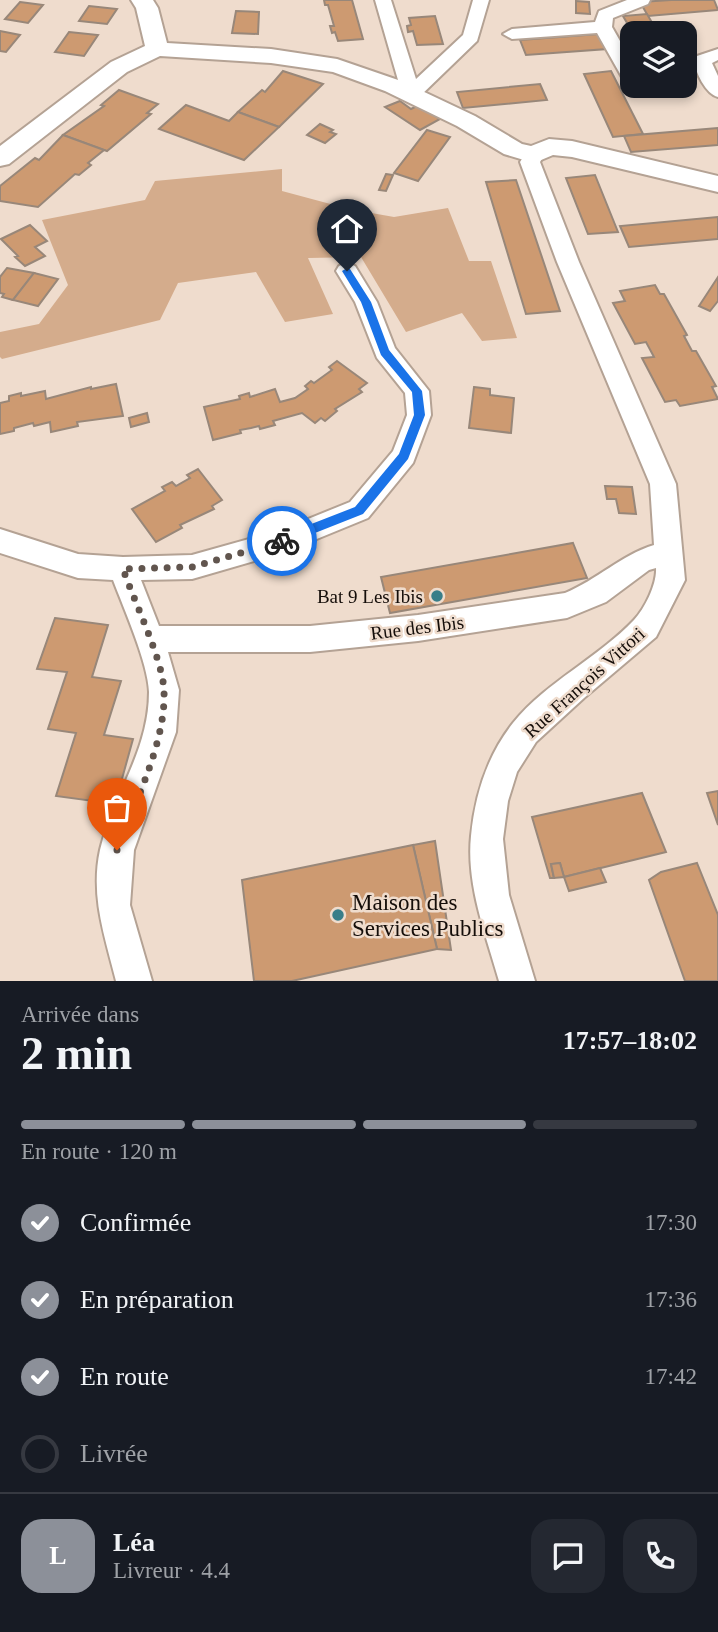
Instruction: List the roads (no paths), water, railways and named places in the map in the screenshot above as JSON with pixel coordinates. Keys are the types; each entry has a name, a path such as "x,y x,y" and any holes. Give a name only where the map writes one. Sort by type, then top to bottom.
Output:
{"main road":[{"path":"142,0 147,8 157,49"},
{"path":"0,158 119,68 157,49 337,66 411,94 466,121 513,149 572,149 718,184"}],"street":[{"path":"383,0 411,94"},
{"path":"620,57 603,27 605,15 642,0"},
{"path":"512,34 603,27"},
{"path":"715,87 704,68 703,60 718,54"},
{"path":"697,86 715,87"},
{"name":"Rue François Vittori","path":"517,981 492,895 487,839 492,801 503,765 525,732 646,628 671,580 663,484 558,237 530,162 542,151"},
{"path":"0,541 78,566 123,569 192,567 285,540 359,510 404,456 419,415 417,391 385,352 366,302 347,271"},
{"name":"Rue des Ibis","path":"150,639 310,639 418,628 567,605 596,593 640,561 669,552"},
{"path":"123,569 150,639 164,690 161,732 117,850 113,905 134,981"}],"lane":[{"path":"411,94 471,37 481,0"}],"place":[{"name":"Bat 9 Les Ibis","path":"437,596"},
{"name":"Maison des Services Publics","path":"338,915"}]}
